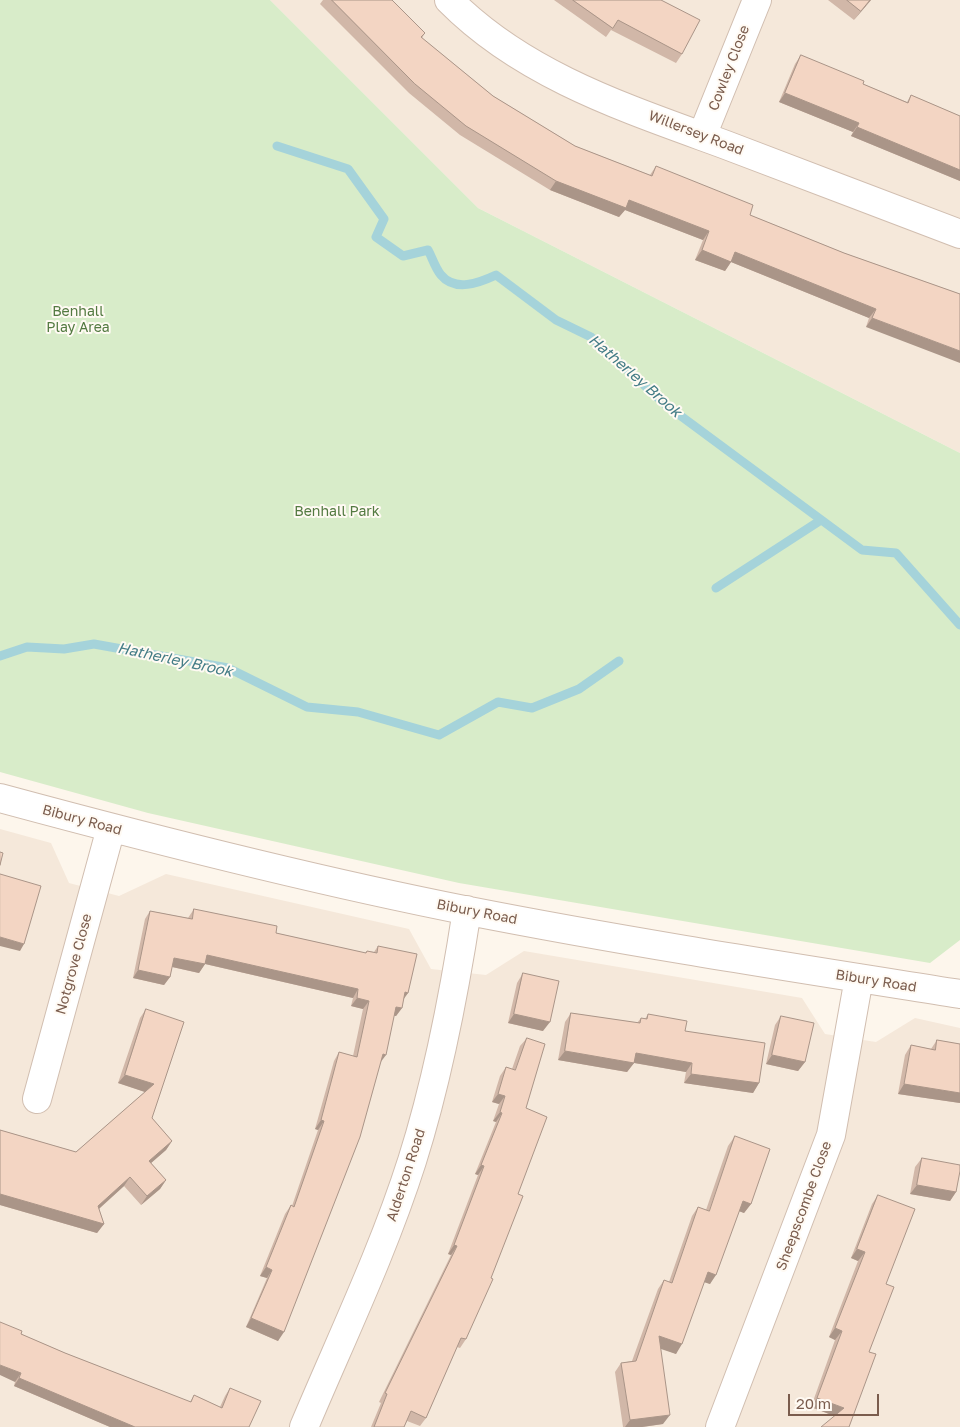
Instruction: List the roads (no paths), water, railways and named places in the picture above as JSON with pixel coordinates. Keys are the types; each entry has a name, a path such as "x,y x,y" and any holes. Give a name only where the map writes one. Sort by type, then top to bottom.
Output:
{"street":[{"name":"Willersey Road","path":"449,0 486,33 539,68 567,82 702,136 960,234"},
{"name":"Cowley Close","path":"702,136 757,0"},
{"name":"Bibury Road","path":"0,798 111,828 289,871 467,910 668,948 960,994"},
{"name":"Notgrove Close","path":"37,1099 111,828"},
{"name":"Alderton Road","path":"304,1427 380,1247 412,1160 439,1062 453,1000 467,910"},
{"name":"Sheepscombe Close","path":"720,1427 831,1135 859,978"}],"waterway":[{"name":"Hatherley Brook","path":"277,146 348,169 384,219 376,237 403,256 428,250 441,275 447,280 460,285 475,283 496,275 556,320 591,337 666,405 862,550 896,553 960,625"},
{"name":"Hatherley Brook","path":"716,588 821,520"},
{"name":"Hatherley Brook","path":"0,656 27,647 64,649 94,644 228,668 307,707 358,712 439,735 498,702 532,708 579,689 619,661"}],"park label":[{"name":"Benhall Play Area","path":"78,320"},
{"name":"Benhall Park","path":"337,512"}]}
